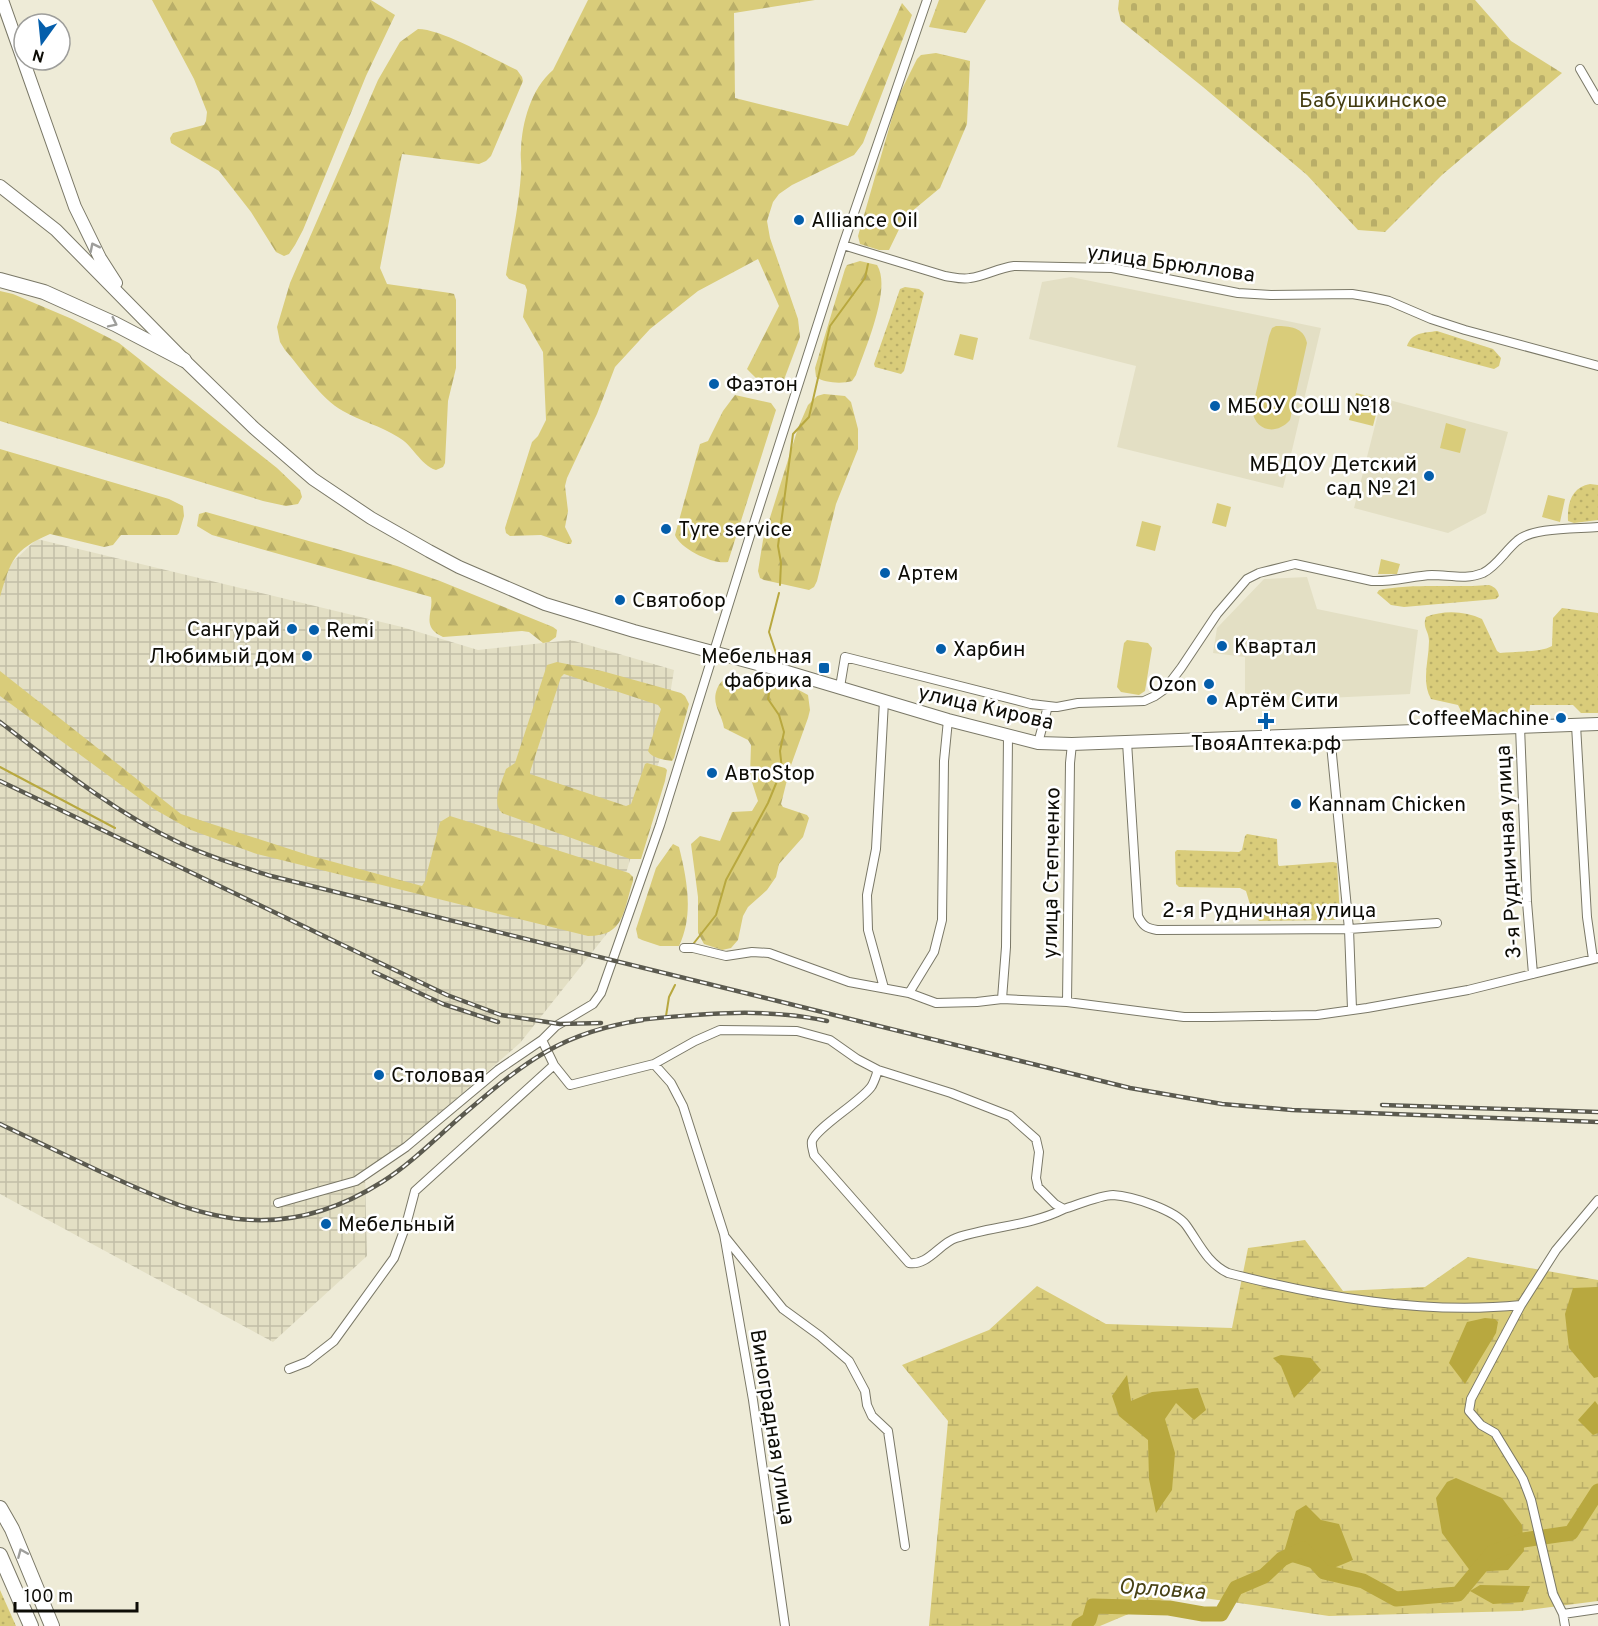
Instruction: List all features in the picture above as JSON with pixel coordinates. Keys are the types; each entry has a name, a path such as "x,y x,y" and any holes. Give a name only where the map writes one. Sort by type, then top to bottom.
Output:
{"highway":[{"path":"0,280 44,292 115,324 184,360"},
{"path":"0,1508 12,1529 52,1626"},
{"path":"0,1555 31,1626"}],"main road":[{"path":"2,0 75,207 100,258 138,314"},
{"path":"0,186 56,230 138,314"},
{"name":"улица Кирова","path":"138,314 254,428 313,479 371,519 459,567 545,604 634,632 840,687 948,720 1038,742 1072,744 1598,724"}],"street":[{"path":"278,1203 356,1181 406,1147 498,1070 542,1040 556,1026 593,1004 601,993 645,870 843,245 927,0"},
{"path":"1580,69 1598,100"},
{"name":"улица Брюллова","path":"843,245 962,279 1014,266 1100,267 1238,293 1347,294 1370,297 1389,301 1431,319 1465,330 1598,366"},
{"path":"840,687 845,657 1031,704 1058,708 1078,703 1144,701 1165,689 1217,614 1247,579 1269,570 1295,564 1385,582 1431,575 1468,578 1486,571 1504,556 1515,542 1527,535 1598,527"},
{"path":"884,701 876,849 867,895 868,930 884,988"},
{"path":"1038,742 1048,706"},
{"path":"909,993 934,952 942,920 944,762 948,720"},
{"path":"684,948 726,956 752,952 769,953 849,982 909,993 936,1003 1002,999 1066,1002 1184,1017 1317,1015 1438,997 1596,959 1587,917 1576,725"},
{"name":"3-я Рудничная улица","path":"1520,727 1527,913 1533,974"},
{"path":"1330,734 1348,929 1352,1009"},
{"path":"1002,999 1006,947 1008,736"},
{"name":"2-я Рудничная улица","path":"1127,742 1138,916 1147,928 1157,930 1348,929 1437,922"},
{"name":"улица Степченко","path":"1066,1002 1072,744"},
{"path":"542,1040 554,1065 570,1084 654,1064 720,1030 797,1031 830,1040 857,1059 878,1070 951,1093 1011,1116 1036,1139 1039,1152 1036,1178 1038,1187 1064,1209"},
{"name":"Виноградная улица","path":"654,1064 671,1083 683,1106 724,1234 753,1400 785,1626"},
{"path":"290,1369 307,1362 330,1345 394,1258 406,1226 415,1191 554,1065"},
{"path":"878,1070 872,1086 818,1133 813,1140 812,1147 814,1155 909,1263 915,1264 922,1261 954,1238 1045,1219 1064,1209 1112,1195 1168,1211 1183,1221 1206,1256 1221,1269 1281,1287 1420,1306 1491,1308 1521,1305"},
{"path":"1565,1626 1563,1614 1553,1594 1531,1500 1523,1479 1495,1433 1481,1425 1468,1411 1471,1399 1521,1305 1556,1250 1598,1200"},
{"name":"Виноградная улица","path":"724,1234 783,1309 849,1361 865,1391 867,1405 872,1416 888,1431 905,1546"},
{"path":"1563,1614 1598,1609"}],"shaded area":[{"name":"МБОУ СОШ №18","path":"1071,277 1321,328 1283,488 1117,447 1136,366 1029,339 1042,282"},
{"name":"МБДОУ Детский сад № 21","path":"1382,398 1508,432 1486,513 1448,533 1354,508"},
{"path":"37,539 402,627 478,650 571,640 674,670 660,758 609,931 520,1043 365,1178 367,1256 273,1342 0,1194 0,574"},
{"path":"1307,577 1317,609 1418,630 1410,694 1245,702 1245,657 1213,653 1217,628 1264,579"},
{"path":"1598,1287 1598,1377 1594,1378 1569,1348 1565,1314 1573,1288"},
{"path":"1485,1318 1495,1319 1498,1322 1496,1333 1465,1384 1449,1363 1467,1322"},
{"path":"1281,1355 1311,1358 1321,1370 1294,1398 1281,1366 1273,1358"},
{"path":"1127,1375 1131,1401 1152,1392 1198,1388 1206,1410 1194,1420 1176,1403 1165,1419 1175,1453 1172,1490 1156,1513 1149,1479 1148,1440 1119,1416 1112,1396"},
{"path":"1595,1401 1598,1405 1598,1433 1593,1435 1578,1420"},
{"path":"1456,1478 1502,1498 1522,1525 1524,1551 1508,1570 1471,1572 1442,1533 1436,1498 1447,1482"},
{"path":"1306,1505 1321,1520 1339,1524 1353,1560 1324,1572 1282,1559 1296,1511"},
{"path":"1480,1585 1530,1586 1523,1602 1493,1604 1470,1591"}],"green space":[{"path":"152,0 371,0 395,15 366,76 303,230 289,254 284,256 276,252 251,212 219,171 171,143 170,138 173,133 204,125 207,112 194,79"},
{"path":"588,0 815,0 734,13 735,98 848,126 902,3 912,15 863,143 854,155 792,185 779,194 773,202 767,221 770,238 798,319 800,337 782,385 777,388 768,385 757,379 747,369 779,306 758,259 698,291 650,329 615,367 597,414 567,478 565,486 568,511 565,527 572,541 571,544 567,544 541,535 510,536 506,533 505,528 532,442 538,436 546,420 543,352 523,317 527,290 525,285 509,279 506,275 519,198 522,139 526,117 533,96 553,70"},
{"path":"939,0 986,0 966,33 929,27"},
{"name":"Бабушкинское","path":"1119,0 1475,0 1511,41 1562,73 1442,175 1385,232 1358,230 1307,175 1121,21 1118,9"},
{"path":"418,29 454,39 481,52 517,70 523,81 491,156 486,161 479,164 402,154 380,268 387,284 450,293 454,294 456,300 456,368 448,401 445,463 443,467 436,470 425,464 398,437 350,415 327,399 285,350 280,342 277,327 290,283 378,80 400,42"},
{"path":"936,53 970,61 967,124 940,188 905,217 889,250 879,250 860,244 858,236 898,97 917,59 921,55"},
{"path":"860,261 877,265 881,275 876,319 852,381 838,383 824,381 816,377 815,368 845,269 847,265"},
{"path":"905,287 919,289 924,293 904,371 901,374 875,367 874,364 900,289"},
{"path":"0,291 13,294 72,319 119,343 277,468 300,490 302,497 298,504 286,506 263,501 0,421"},
{"path":"1291,327 1299,331 1307,343 1290,420 1279,428 1267,429 1257,423 1252,410 1269,336 1272,328"},
{"path":"1437,331 1493,349 1501,358 1499,366 1494,369 1407,346 1415,336"},
{"path":"960,334 978,338 973,360 954,355"},
{"path":"1356,393 1380,399 1373,426 1349,420"},
{"path":"824,394 845,396 851,402 858,429 858,449 836,504 817,581 809,590 764,580 760,578 758,571 763,540 798,428 808,405 817,396"},
{"path":"735,395 771,403 776,410 728,562 722,562 698,555 683,546 675,535 700,444 708,441 723,411"},
{"path":"1446,423 1466,429 1460,453 1440,448"},
{"path":"0,449 169,499 183,506 184,516 179,533 177,535 121,535 113,545 104,547 50,534 28,545 15,558 0,597"},
{"path":"1590,484 1598,485 1598,520 1574,523 1568,521 1568,508 1572,497 1579,489"},
{"path":"1548,495 1565,499 1560,522 1542,517"},
{"path":"1217,503 1231,507 1226,527 1212,523"},
{"path":"206,512 397,566 440,581 553,627 557,630 556,637 543,643 529,632 522,631 443,637 432,629 430,624 431,597 212,535 197,526 199,514"},
{"path":"1142,521 1161,526 1155,551 1136,546"},
{"path":"1381,559 1400,564 1397,574 1378,574"},
{"path":"1489,585 1498,592 1499,596 1496,599 1404,607 1391,605 1377,593 1379,590 1406,587"},
{"path":"1562,608 1598,613 1598,713 1581,713 1573,705 1530,705 1529,716 1464,717 1458,705 1431,699 1426,685 1429,638 1425,624 1426,617 1447,612 1462,613 1482,619 1500,653 1541,650 1552,646 1553,618"},
{"path":"1127,640 1148,643 1152,648 1145,691 1139,695 1121,692 1117,687 1124,643"},
{"path":"557,662 602,671 681,693 689,704 674,758 672,761 662,759 648,751 661,709 658,705 564,674 561,677 530,772 530,774 626,806 631,804 645,764 665,768 667,770 665,781 641,859 630,859 502,813 499,808 497,798 500,786 506,769 515,763 547,665"},
{"path":"0,671 181,814 308,855 422,886 440,822 450,816 629,873 633,881 621,920 609,932 588,936 257,854 191,830 154,809 0,696"},
{"path":"732,676 772,681 790,686 808,695 810,710 790,768 781,804 809,818 803,837 779,864 776,877 767,890 748,907 743,916 738,940 731,948 722,950 704,944 698,933 698,897 691,844 700,836 720,841 732,812 752,811 758,801 750,776 751,745 748,740 724,728 715,700 718,686 723,680"},
{"path":"1247,834 1277,839 1279,866 1337,863 1340,917 1335,920 1259,921 1252,911 1246,891 1240,888 1179,887 1176,884 1175,852 1177,850 1239,852 1242,850"},
{"path":"673,844 679,847 688,909 684,934 679,946 660,946 638,938 636,929 656,868"},
{"path":"1305,1240 1343,1291 1425,1287 1468,1257 1598,1280 1598,1601 1520,1611 1329,1616 1176,1594 1100,1626 929,1626 948,1421 902,1365 989,1330 1037,1286 1106,1324 1232,1328 1248,1248"},
{"path":"0,1590 16,1626 0,1626"}],"waterway":[{"path":"780,585 781,563 778,546 793,434 809,417 830,326 865,278 868,264"},
{"path":"775,663 777,656 769,632 779,593"},
{"path":"694,943 716,915 726,880 768,803 782,769 780,751 784,732 779,715 768,699 773,671"},
{"path":"0,767 115,828"},
{"path":"666,1016 669,997 675,985"},
{"name":"Орловка","path":"1079,1626 1089,1620 1093,1606 1169,1608 1203,1614 1221,1614 1236,1588 1264,1576 1282,1559 1303,1549 1324,1572 1363,1581 1396,1599 1458,1594 1492,1553 1523,1540 1571,1533 1598,1491"}],"railway":[{"path":"0,722 109,803 156,831 202,853 271,876 1130,1088 1222,1104 1292,1110 1598,1122"},
{"path":"0,781 447,995 501,1015 560,1024 601,1023"},
{"path":"374,972 443,1004 498,1022"},
{"path":"636,1020 756,1013 827,1021"},
{"path":"0,1124 136,1188 174,1203 213,1215 233,1218 253,1220 287,1218 337,1205 367,1191 393,1175 507,1078 546,1052 590,1032 643,1020"},
{"path":"1382,1105 1598,1112"}],"place":[{"name":"Alliance Oil","path":"799,220"},
{"name":"Фаэтон","path":"714,384"},
{"name":"МБОУ СОШ №18","path":"1215,406"},
{"name":"МБДОУ Детский сад № 21","path":"1429,476"},
{"name":"Tyre service","path":"666,529"},
{"name":"Артем","path":"885,573"},
{"name":"Святобор","path":"620,600"},
{"name":"Сангурай","path":"292,629"},
{"name":"Remi","path":"314,630"},
{"name":"Квартал","path":"1222,646"},
{"name":"Харбин","path":"941,649"},
{"name":"Любимый дом","path":"307,656"},
{"name":"Мебельная фабрика","path":"824,668"},
{"name":"Ozon","path":"1209,684"},
{"name":"Артём Сити","path":"1212,700"},
{"name":"CoffeeMachine","path":"1561,718"},
{"name":"ТвояАптека.рф","path":"1266,721"},
{"name":"АвтоStop","path":"712,773"},
{"name":"Kannam Chicken","path":"1296,804"},
{"name":"Столовая","path":"379,1075"},
{"name":"Мебельный","path":"326,1224"}]}
